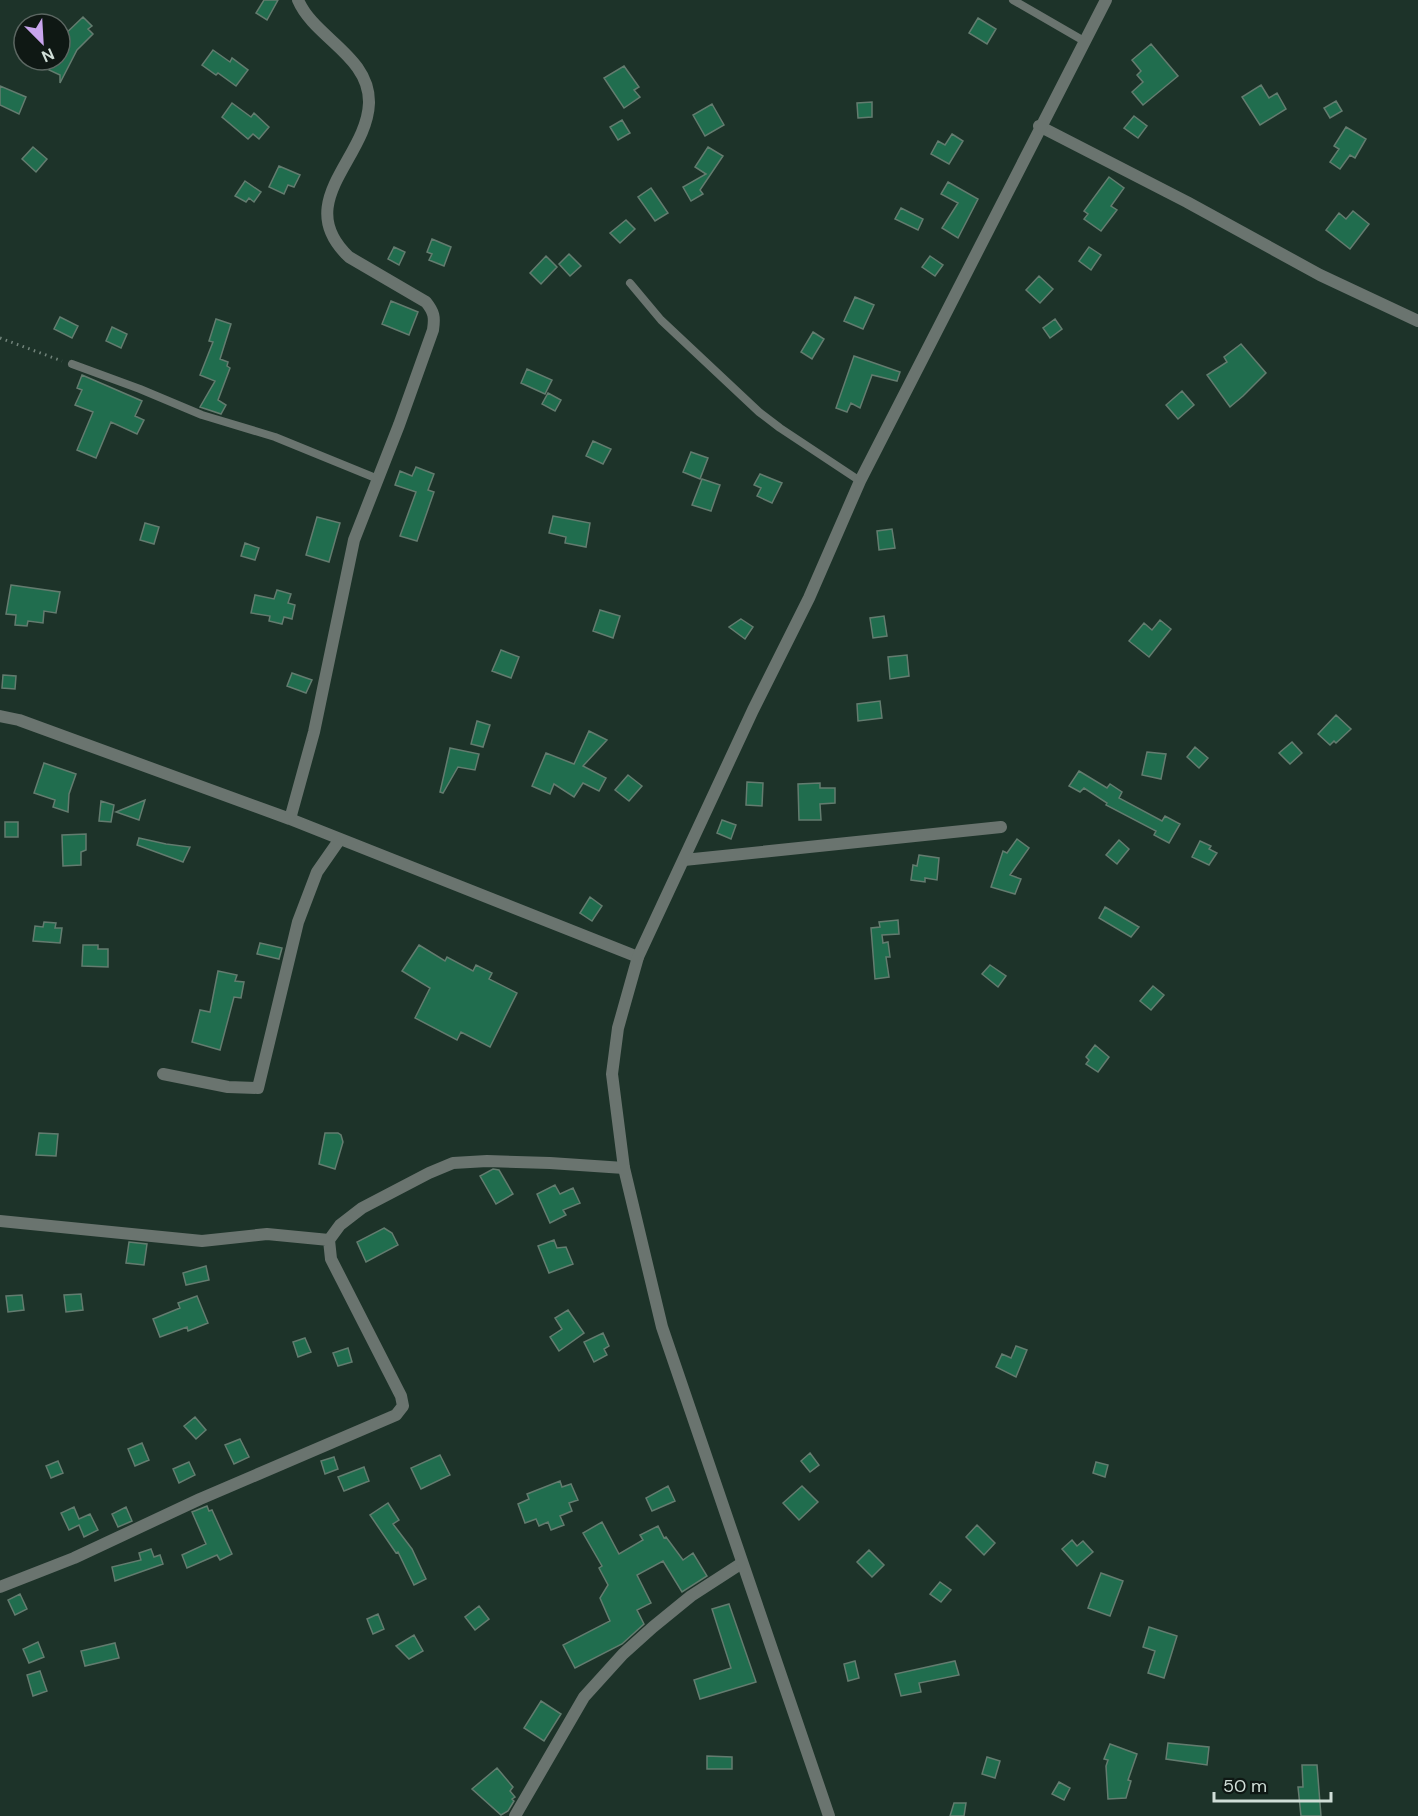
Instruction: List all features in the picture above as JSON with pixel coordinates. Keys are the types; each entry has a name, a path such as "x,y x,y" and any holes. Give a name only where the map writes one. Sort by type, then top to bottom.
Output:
{"street":[{"path":"290,819 314,732 354,540 433,330 434,319 433,310 426,302 348,257 338,247 328,227 327,211 333,188 363,129 367,115 368,92 360,71 310,18 298,0"},
{"path":"829,1816 662,1327 624,1168 612,1074 618,1028 638,957 808,598 860,481 1106,0"},
{"path":"1040,126 1187,202 1320,275 1418,321"},
{"path":"0,716 20,720 290,819 638,957"},
{"path":"684,860 1001,827"},
{"path":"163,1074 228,1087 258,1088 298,922 317,872 340,839"},
{"path":"0,1587 74,1558 200,1499 396,1415 402,1406 401,1396 331,1259 329,1240 340,1225 362,1208 453,1163 487,1161 624,1168"},
{"path":"0,1221 202,1242 267,1234 329,1240"},
{"path":"515,1816 584,1697 623,1654 653,1627 691,1596 742,1563"}],"lane":[{"path":"1013,0 1084,41"},
{"path":"630,283 661,320 759,412 860,481"},
{"path":"72,364 202,415 275,437 378,478"}],"path":[{"path":"0,338 72,364"}],"building":[{"path":"264,0 278,0 267,20 256,13"},
{"path":"83,17 92,26 88,29 93,34 77,50 72,60 72,28"},
{"path":"978,18 996,29 987,44 969,33"},
{"path":"1151,44 1178,76 1143,105 1132,92 1143,82 1137,75 1141,71 1132,60"},
{"path":"213,50 230,62 232,58 248,70 236,86 202,65"},
{"path":"624,66 639,87 634,90 640,97 624,108 604,78"},
{"path":"53,72 66,72 60,83 60,75"},
{"path":"1261,85 1269,98 1277,93 1286,109 1260,125 1242,97"},
{"path":"0,86 26,97 19,114 0,105"},
{"path":"1336,101 1342,111 1330,118 1324,108"},
{"path":"872,102 872,117 858,118 857,103"},
{"path":"232,103 251,117 254,113 269,127 259,139 253,134 248,139 222,117"},
{"path":"712,104 724,125 705,136 693,115"},
{"path":"1134,116 1147,126 1138,138 1124,128"},
{"path":"622,120 630,133 618,140 610,127"},
{"path":"1346,127 1366,139 1355,158 1350,155 1340,169 1330,162 1339,149 1334,146"},
{"path":"952,134 963,141 949,164 931,154 938,141 945,145"},
{"path":"33,147 47,159 36,172 22,159"},
{"path":"708,147 723,156 700,190 703,194 691,201 683,187 706,174 695,167"},
{"path":"279,166 300,175 294,187 288,185 284,194 269,187"},
{"path":"1109,177 1124,188 1111,206 1117,210 1101,231 1084,219 1088,214 1084,211"},
{"path":"245,181 261,192 254,202 249,198 246,202 235,196"},
{"path":"948,182 978,199 958,238 942,228 958,203 941,194"},
{"path":"651,188 668,213 655,221 638,197"},
{"path":"901,208 923,219 918,230 895,219"},
{"path":"1353,211 1369,224 1350,249 1326,230 1339,213 1346,219"},
{"path":"626,220 635,229 620,243 610,233"},
{"path":"432,239 451,247 444,266 429,260 432,254 427,252"},
{"path":"394,247 405,252 399,265 388,259"},
{"path":"1089,247 1101,255 1091,270 1079,261"},
{"path":"569,254 581,266 570,276 559,264"},
{"path":"546,256 557,267 541,284 530,273"},
{"path":"930,256 943,265 935,276 922,267"},
{"path":"1039,276 1053,289 1040,303 1026,290"},
{"path":"855,297 874,305 863,329 844,321"},
{"path":"391,301 418,312 409,335 382,324"},
{"path":"60,317 78,326 72,338 54,329"},
{"path":"216,319 231,324 220,359 228,362 227,366 230,368 218,400 226,405 221,414 200,407 215,381 200,375 213,342 209,341"},
{"path":"1055,319 1062,329 1050,338 1043,328"},
{"path":"112,327 127,334 121,348 106,341"},
{"path":"813,332 824,339 812,359 801,352"},
{"path":"1241,344 1266,373 1230,407 1207,375 1227,362 1224,357"},
{"path":"854,356 900,372 897,381 872,375 860,408 851,403 847,412 836,408"},
{"path":"527,369 552,380 545,394 521,383"},
{"path":"82,375 142,401 135,416 144,420 137,434 111,422 96,458 77,450 93,412 75,405 82,390 77,388"},
{"path":"1182,391 1194,405 1178,419 1166,405"},
{"path":"548,393 561,400 555,411 542,404"},
{"path":"593,441 611,449 603,464 586,456"},
{"path":"691,452 708,458 700,479 683,472"},
{"path":"416,467 434,474 428,490 434,492 417,541 400,536 416,492 395,485 400,471 412,476"},
{"path":"760,474 782,483 772,503 757,496 761,488 754,485"},
{"path":"702,479 720,485 711,511 692,505"},
{"path":"553,516 590,523 586,547 565,543 566,537 549,533"},
{"path":"317,517 340,523 329,562 306,555"},
{"path":"145,523 159,527 154,544 140,540"},
{"path":"892,529 895,548 879,550 877,531"},
{"path":"245,543 259,548 255,560 241,556"},
{"path":"11,585 60,592 56,613 44,611 43,623 28,621 27,626 15,625 16,615 6,614"},
{"path":"277,590 291,594 288,603 295,605 292,619 284,617 282,624 269,621 270,616 251,613 255,595 274,599"},
{"path":"600,610 620,616 613,638 593,631"},
{"path":"884,616 887,636 873,638 870,618"},
{"path":"741,619 753,627 745,639 729,627"},
{"path":"1160,620 1171,629 1149,657 1129,641 1144,623 1152,630"},
{"path":"501,650 519,657 511,678 492,671"},
{"path":"907,655 909,676 890,679 888,657"},
{"path":"292,673 312,680 306,693 287,686"},
{"path":"3,675 16,676 15,689 2,688"},
{"path":"880,701 882,718 858,721 857,704"},
{"path":"1336,715 1351,729 1336,743 1334,741 1330,745 1318,734"},
{"path":"477,721 490,725 483,747 471,744"},
{"path":"589,731 607,740 583,766 606,778 599,791 583,783 574,797 554,784 550,794 532,786 546,753 574,764"},
{"path":"1292,742 1302,753 1290,764 1279,753"},
{"path":"1195,747 1208,758 1199,768 1187,757"},
{"path":"450,748 479,754 475,770 458,767 443,793 440,792"},
{"path":"1147,752 1166,754 1161,779 1142,775"},
{"path":"44,763 76,774 69,794 68,812 53,807 55,800 34,793"},
{"path":"1079,771 1107,788 1110,784 1122,792 1119,798 1162,821 1165,816 1180,824 1169,843 1154,835 1156,831 1106,805 1107,803 1084,788 1080,792 1069,786"},
{"path":"628,775 642,786 629,801 615,790"},
{"path":"747,782 763,783 762,806 746,805"},
{"path":"820,783 820,788 835,788 835,803 820,804 821,820 799,820 798,784"},
{"path":"145,800 139,820 116,812"},
{"path":"101,801 114,805 111,822 99,821"},
{"path":"722,820 736,825 731,839 717,833"},
{"path":"5,822 18,822 18,837 5,837"},
{"path":"86,834 86,850 81,852 81,865 63,866 62,835"},
{"path":"139,838 190,847 183,862 137,845"},
{"path":"1017,839 1029,848 1010,875 1021,879 1015,894 991,887 1003,851 1007,853"},
{"path":"1119,840 1129,849 1117,864 1106,855"},
{"path":"1200,841 1211,846 1209,849 1217,853 1209,865 1192,857"},
{"path":"919,855 939,858 937,880 925,878 925,882 911,880 913,865 917,866"},
{"path":"590,897 602,906 592,921 580,913"},
{"path":"1105,907 1139,927 1131,937 1099,918"},
{"path":"898,920 899,934 882,935 883,943 888,942 890,957 886,957 889,977 875,979 871,928 880,927 879,922"},
{"path":"44,922 56,923 55,928 62,928 60,943 33,941 35,926 43,927"},
{"path":"260,943 282,948 279,959 257,954"},
{"path":"83,945 98,945 98,949 108,949 108,967 82,966"},
{"path":"419,945 445,961 447,957 473,971 476,965 492,973 489,979 517,993 490,1047 461,1032 457,1040 415,1018 430,988 402,971"},
{"path":"990,965 1006,976 998,987 982,974"},
{"path":"218,971 237,975 235,981 244,982 241,998 234,997 220,1050 192,1042 200,1010 210,1012"},
{"path":"1153,986 1164,995 1151,1010 1140,1001"},
{"path":"1095,1045 1109,1057 1098,1072 1086,1064 1089,1060 1086,1057"},
{"path":"39,1133 58,1134 56,1156 36,1155"},
{"path":"325,1133 338,1133 343,1142 335,1169 319,1164"},
{"path":"493,1169 499,1170 513,1194 496,1204 480,1176"},
{"path":"555,1185 560,1194 573,1188 580,1203 563,1210 566,1215 550,1223 537,1194"},
{"path":"384,1228 392,1233 398,1245 366,1262 357,1242"},
{"path":"554,1240 557,1248 566,1247 573,1264 549,1273 538,1246"},
{"path":"129,1242 147,1244 144,1265 126,1263"},
{"path":"206,1266 209,1280 186,1285 183,1273"},
{"path":"81,1294 83,1310 66,1312 64,1295"},
{"path":"22,1295 24,1310 8,1312 6,1296"},
{"path":"197,1296 208,1323 188,1331 187,1327 160,1337 153,1319 180,1308 178,1303"},
{"path":"568,1310 584,1333 559,1351 550,1337 562,1329 555,1318"},
{"path":"603,1333 609,1346 604,1349 607,1355 594,1362 584,1342"},
{"path":"305,1338 311,1352 298,1357 293,1342"},
{"path":"1016,1346 1027,1350 1016,1377 996,1367 1002,1354 1011,1358"},
{"path":"348,1348 352,1362 338,1366 333,1353"},
{"path":"195,1417 206,1430 196,1439 184,1426"},
{"path":"240,1439 249,1457 234,1464 225,1445"},
{"path":"142,1443 149,1460 135,1466 128,1449"},
{"path":"810,1453 819,1465 810,1472 801,1461"},
{"path":"440,1455 450,1475 421,1489 411,1468"},
{"path":"334,1457 338,1469 325,1474 321,1461"},
{"path":"58,1461 63,1473 51,1478 46,1466"},
{"path":"189,1462 195,1475 179,1483 173,1469"},
{"path":"1096,1462 1108,1465 1105,1477 1093,1473"},
{"path":"364,1467 369,1481 344,1491 338,1477"},
{"path":"560,1481 562,1487 571,1484 578,1500 569,1503 572,1511 560,1516 564,1525 551,1530 548,1522 539,1526 536,1519 525,1523 518,1504 529,1499 527,1494"},
{"path":"668,1486 675,1501 652,1511 646,1498"},
{"path":"802,1486 818,1502 799,1520 783,1503"},
{"path":"388,1503 399,1520 393,1524 412,1549 426,1579 414,1585 398,1552 396,1553 370,1515"},
{"path":"207,1506 209,1511 212,1510 232,1554 220,1560 217,1555 187,1568 182,1555 206,1544 192,1512"},
{"path":"74,1507 79,1519 90,1514 98,1530 84,1537 79,1525 69,1530 61,1513"},
{"path":"126,1507 132,1521 118,1527 112,1514"},
{"path":"602,1522 619,1554 643,1540 640,1535 658,1526 664,1538 666,1537 683,1560 693,1553 707,1576 682,1592 663,1561 637,1575 651,1603 637,1610 644,1624 622,1644 575,1668 563,1645 610,1621 600,1598 608,1585 599,1568 602,1566 583,1533"},
{"path":"977,1525 995,1543 984,1555 966,1537"},
{"path":"1072,1540 1077,1546 1083,1541 1093,1552 1077,1566 1062,1549"},
{"path":"151,1549 154,1557 160,1555 163,1564 115,1581 112,1567 141,1560 139,1553"},
{"path":"869,1550 884,1565 872,1577 857,1562"},
{"path":"1101,1573 1123,1581 1110,1616 1088,1608"},
{"path":"940,1582 951,1590 941,1602 930,1594"},
{"path":"20,1594 27,1609 15,1615 8,1600"},
{"path":"729,1604 756,1682 700,1699 694,1680 731,1668 712,1609"},
{"path":"479,1606 489,1619 475,1630 465,1617"},
{"path":"378,1614 384,1629 373,1634 367,1619"},
{"path":"1149,1627 1177,1636 1164,1678 1148,1673 1155,1651 1143,1647"},
{"path":"414,1635 423,1651 409,1659 396,1646"},
{"path":"38,1642 44,1657 29,1663 23,1649"},
{"path":"115,1643 119,1658 85,1666 81,1651"},
{"path":"855,1661 859,1678 848,1681 844,1664"},
{"path":"955,1661 959,1675 919,1683 921,1692 901,1696 895,1674"},
{"path":"40,1671 47,1691 33,1696 27,1675"},
{"path":"541,1701 561,1714 544,1741 524,1728"},
{"path":"1168,1743 1209,1747 1207,1765 1166,1759"},
{"path":"1110,1744 1137,1754 1128,1780 1131,1781 1126,1798 1108,1799 1106,1766 1108,1760 1104,1759"},
{"path":"707,1756 732,1757 732,1769 707,1769"},
{"path":"987,1757 1000,1761 995,1778 982,1774"},
{"path":"1302,1765 1317,1765 1321,1816 1301,1816 1298,1787 1303,1787"},
{"path":"497,1768 513,1787 510,1791 515,1797 508,1811 501,1815 472,1789"},
{"path":"1059,1782 1070,1788 1064,1800 1052,1794"},
{"path":"954,1803 966,1803 964,1816 950,1816"}]}
